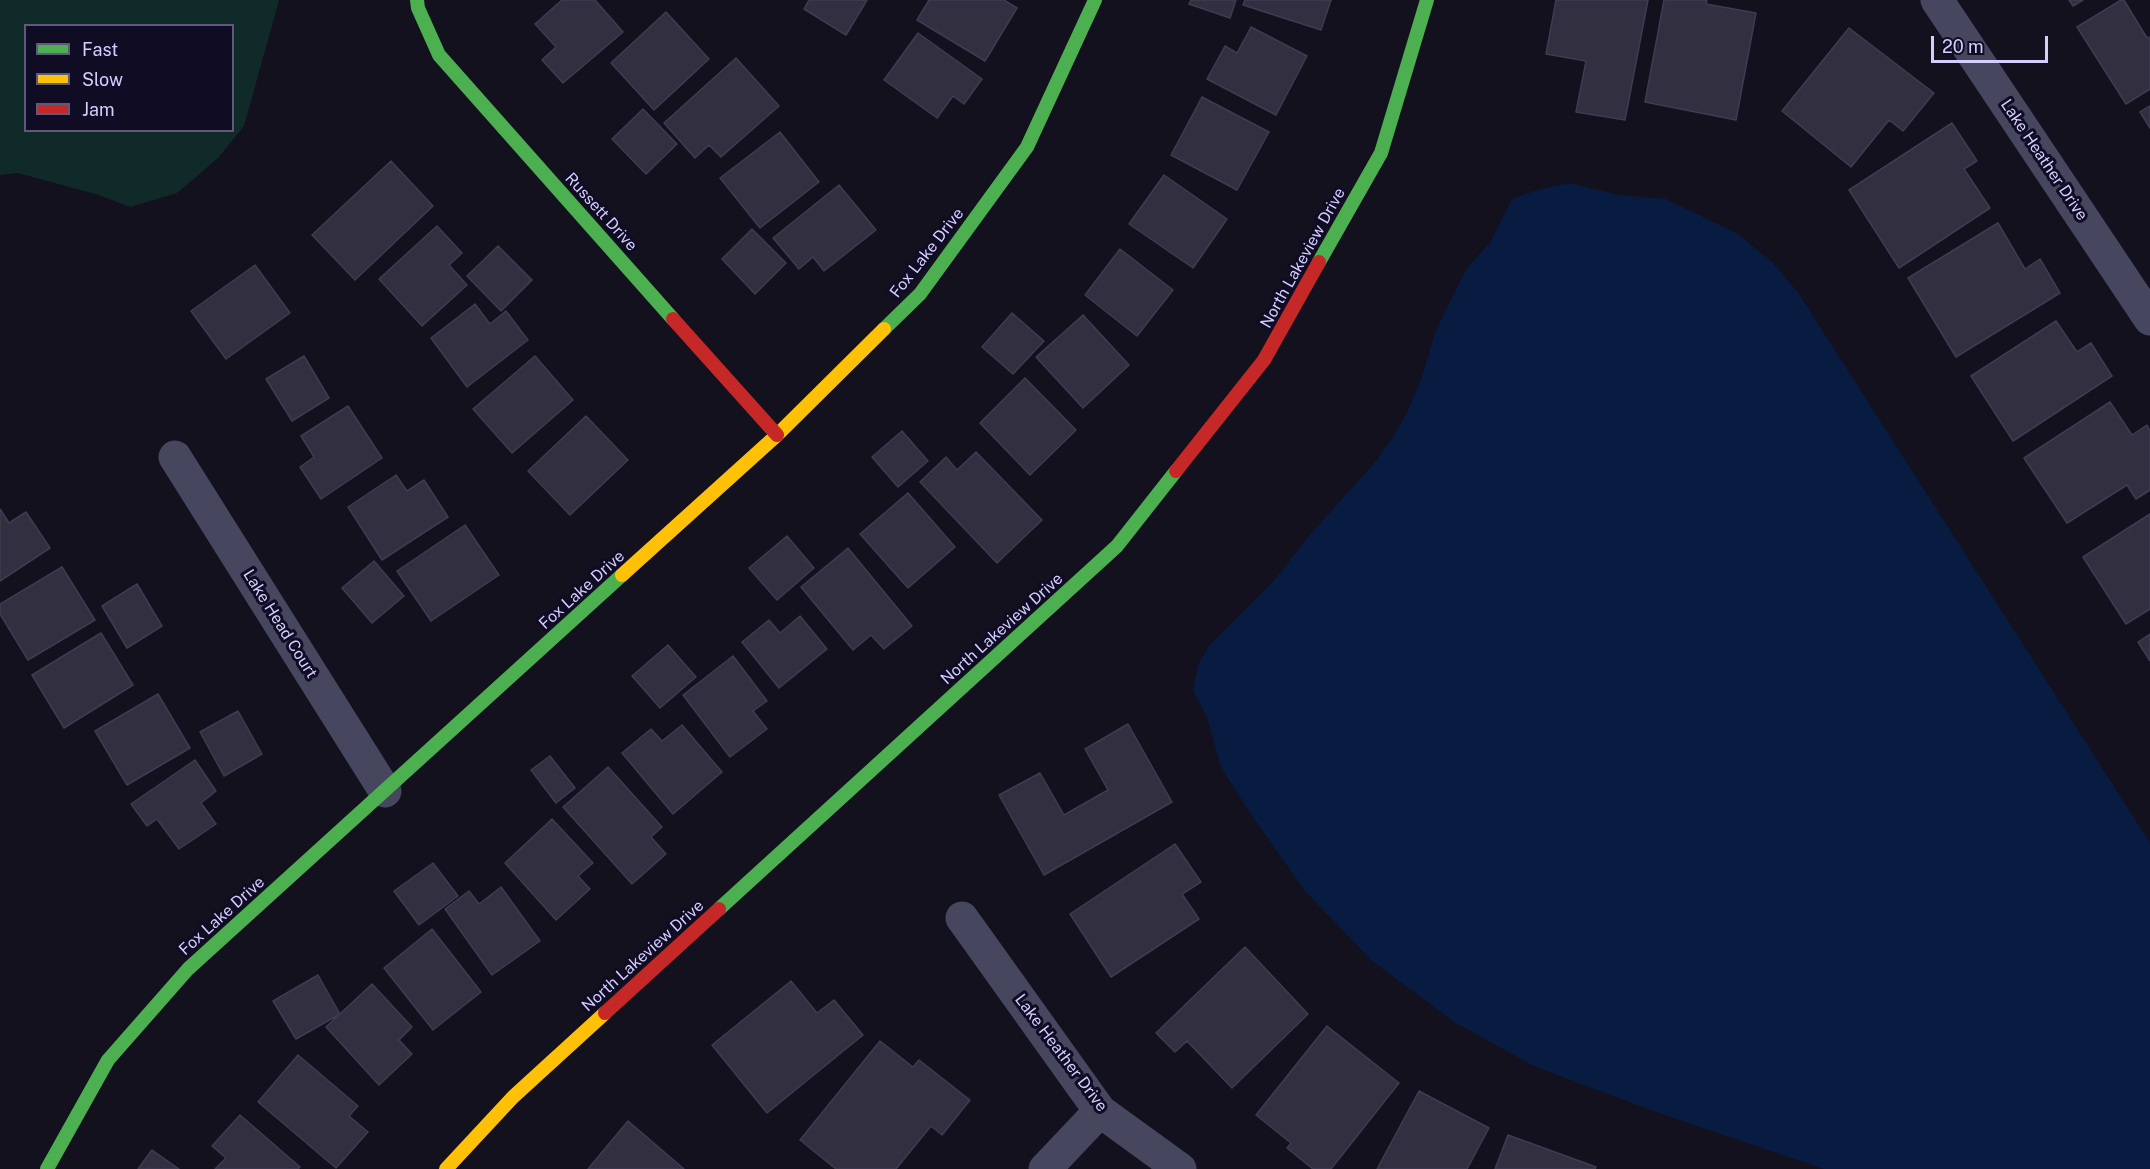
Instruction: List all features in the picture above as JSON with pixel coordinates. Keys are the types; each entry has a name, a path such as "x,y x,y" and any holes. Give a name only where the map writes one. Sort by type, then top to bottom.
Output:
{"street":[{"name":"Russett Drive","path":"417,0 418,8 440,55 777,435"},
{"name":"Fox Lake Drive","path":"47,1169 108,1060 188,969 777,435 920,294 1027,147 1095,0"},
{"name":"North Lakeview Drive","path":"446,1169 513,1097 1117,546 1264,360 1381,153 1427,0"},
{"name":"Lake Heather Drive","path":"1937,0 2150,319"},
{"name":"Lake Head Court","path":"175,457 385,790"},
{"name":"Lake Heather Drive","path":"962,918 1100,1111 1180,1169"},
{"path":"1045,1169 1100,1111"}],"green space":[{"path":"0,0 279,0 244,126 218,158 177,193 130,207 99,195 18,173 0,175"}],"water":[{"path":"1569,183 1620,195 1666,199 1738,234 1773,263 1797,291 2150,843 2150,1169 1824,1169 1659,1113 1536,1067 1454,1022 1371,960 1305,891 1221,767 1207,717 1193,691 1198,665 1209,646 1273,582 1308,537 1377,460 1393,437 1421,380 1435,333 1466,269 1490,243 1512,199 1537,190"}],"building":[{"path":"562,0 595,0 623,32 563,83 542,60 556,47 535,24"},
{"path":"809,0 867,0 846,35 804,9"},
{"path":"929,0 1004,0 1017,8 985,61 917,20"},
{"path":"1191,0 1236,0 1230,18 1189,4"},
{"path":"1245,0 1331,0 1321,30 1243,5"},
{"path":"1556,0 1648,0 1625,120 1576,112 1586,61 1546,54"},
{"path":"1664,0 1707,0 1706,4 1756,13 1736,120 1645,102"},
{"path":"2069,0 2083,0 2073,6"},
{"path":"2124,0 2147,38 2150,37 2150,89 2126,104 2077,27"},
{"path":"666,12 709,59 654,110 611,63"},
{"path":"1251,27 1307,56 1276,115 1207,79 1225,46 1237,53"},
{"path":"1849,28 1934,93 1903,131 1889,120 1851,167 1782,111"},
{"path":"918,33 982,79 964,104 953,96 937,118 884,80"},
{"path":"736,58 779,106 721,157 709,145 695,158 664,123"},
{"path":"1202,97 1269,132 1237,190 1171,155"},
{"path":"2150,106 2150,128 2140,112"},
{"path":"643,109 677,144 646,174 612,139"},
{"path":"1952,123 1977,161 1964,169 1990,208 1899,268 1849,190"},
{"path":"780,132 819,182 760,228 720,178"},
{"path":"391,161 433,206 355,280 312,235"},
{"path":"1164,175 1227,219 1193,268 1129,224"},
{"path":"839,185 876,230 824,271 813,257 799,269 773,238"},
{"path":"1998,223 2025,269 2040,259 2060,293 1956,357 1908,278"},
{"path":"437,226 462,253 449,265 467,285 422,326 379,279"},
{"path":"752,229 786,263 755,294 722,259"},
{"path":"498,246 532,280 501,311 467,276"},
{"path":"1120,249 1173,290 1137,336 1085,295"},
{"path":"255,265 290,313 226,359 191,311"},
{"path":"475,304 490,324 506,311 528,340 467,387 431,338"},
{"path":"1012,313 1044,341 1013,374 982,347"},
{"path":"1083,315 1129,365 1083,408 1036,357"},
{"path":"2056,321 2077,352 2091,343 2112,376 2013,441 1971,376"},
{"path":"304,356 329,398 292,421 266,379"},
{"path":"535,356 573,400 512,453 473,409"},
{"path":"1025,378 1076,430 1030,475 980,423"},
{"path":"2110,402 2132,435 2147,425 2150,431 2150,490 2136,499 2127,485 2067,523 2024,458"},
{"path":"348,406 382,458 321,499 300,467 314,457 301,436"},
{"path":"586,416 628,460 570,515 528,471"},
{"path":"902,431 928,461 898,487 872,457"},
{"path":"976,452 1042,520 997,563 920,482 946,457 957,470"},
{"path":"396,475 407,491 424,480 448,517 382,560 348,507"},
{"path":"908,493 955,547 908,588 860,534"},
{"path":"0,509 9,523 26,512 50,548 0,581"},
{"path":"2150,514 2150,609 2126,624 2083,557"},
{"path":"465,525 499,575 431,621 397,571"},
{"path":"787,536 814,568 777,600 749,568"},
{"path":"848,548 912,626 884,649 871,635 853,650 801,587"},
{"path":"374,561 404,596 372,623 342,588"},
{"path":"62,567 95,620 28,660 0,614 0,604"},
{"path":"137,584 162,626 127,648 102,606"},
{"path":"800,616 827,649 779,688 742,642 769,620 780,633"},
{"path":"101,633 133,685 64,728 32,675"},
{"path":"2150,634 2150,661 2138,642"},
{"path":"668,645 696,677 660,708 632,676"},
{"path":"733,656 767,701 753,711 767,729 730,757 683,695"},
{"path":"158,694 190,748 127,785 95,731"},
{"path":"238,711 262,754 224,776 200,732"},
{"path":"1128,724 1172,802 1044,875 999,795 1040,773 1064,815 1108,790 1085,749"},
{"path":"682,725 722,772 673,814 622,753 651,729 662,741"},
{"path":"550,756 575,788 556,803 531,770"},
{"path":"195,760 216,791 201,803 216,824 179,849 157,819 147,826 131,804"},
{"path":"608,767 662,827 651,837 666,854 632,884 563,807"},
{"path":"552,819 593,863 578,876 590,889 556,920 505,863"},
{"path":"1175,844 1201,882 1182,894 1199,919 1111,977 1070,914"},
{"path":"433,863 458,896 419,925 394,891"},
{"path":"501,887 540,941 492,975 445,909 469,891 479,904"},
{"path":"432,929 481,992 433,1030 384,968"},
{"path":"1245,947 1308,1014 1232,1088 1187,1041 1175,1052 1156,1033"},
{"path":"318,975 340,1014 296,1039 273,1001"},
{"path":"791,981 817,1013 834,1000 863,1035 767,1113 712,1045"},
{"path":"372,984 412,1027 399,1040 412,1054 379,1085 326,1027"},
{"path":"1327,1026 1399,1083 1331,1169 1313,1169 1287,1148 1291,1143 1256,1115"},
{"path":"880,1041 913,1067 919,1060 970,1100 942,1135 931,1126 896,1169 836,1169 800,1140"},
{"path":"298,1055 358,1106 349,1116 368,1132 336,1168 258,1102"},
{"path":"1419,1091 1489,1128 1467,1169 1377,1169"},
{"path":"240,1115 300,1167 298,1169 215,1169 226,1158 212,1146"},
{"path":"628,1121 684,1169 588,1169"},
{"path":"1508,1135 1596,1167 1595,1169 1495,1169"},
{"path":"152,1150 179,1169 138,1169"}],"traffic: fast":[{"path":"417,0 418,8 439,55 673,319"},
{"path":"884,329 920,294 1027,147 1095,0"},
{"path":"1319,262 1381,153 1427,0"},
{"path":"719,909 1117,546 1176,471"},
{"path":"47,1169 108,1060 188,969 622,575"}],"traffic: slow":[{"path":"622,575 777,435 884,329"},
{"path":"446,1169 513,1097 605,1013"}],"traffic: jam":[{"path":"1176,471 1264,360 1319,262"},
{"path":"673,319 777,435"},
{"path":"605,1013 719,909"}]}
